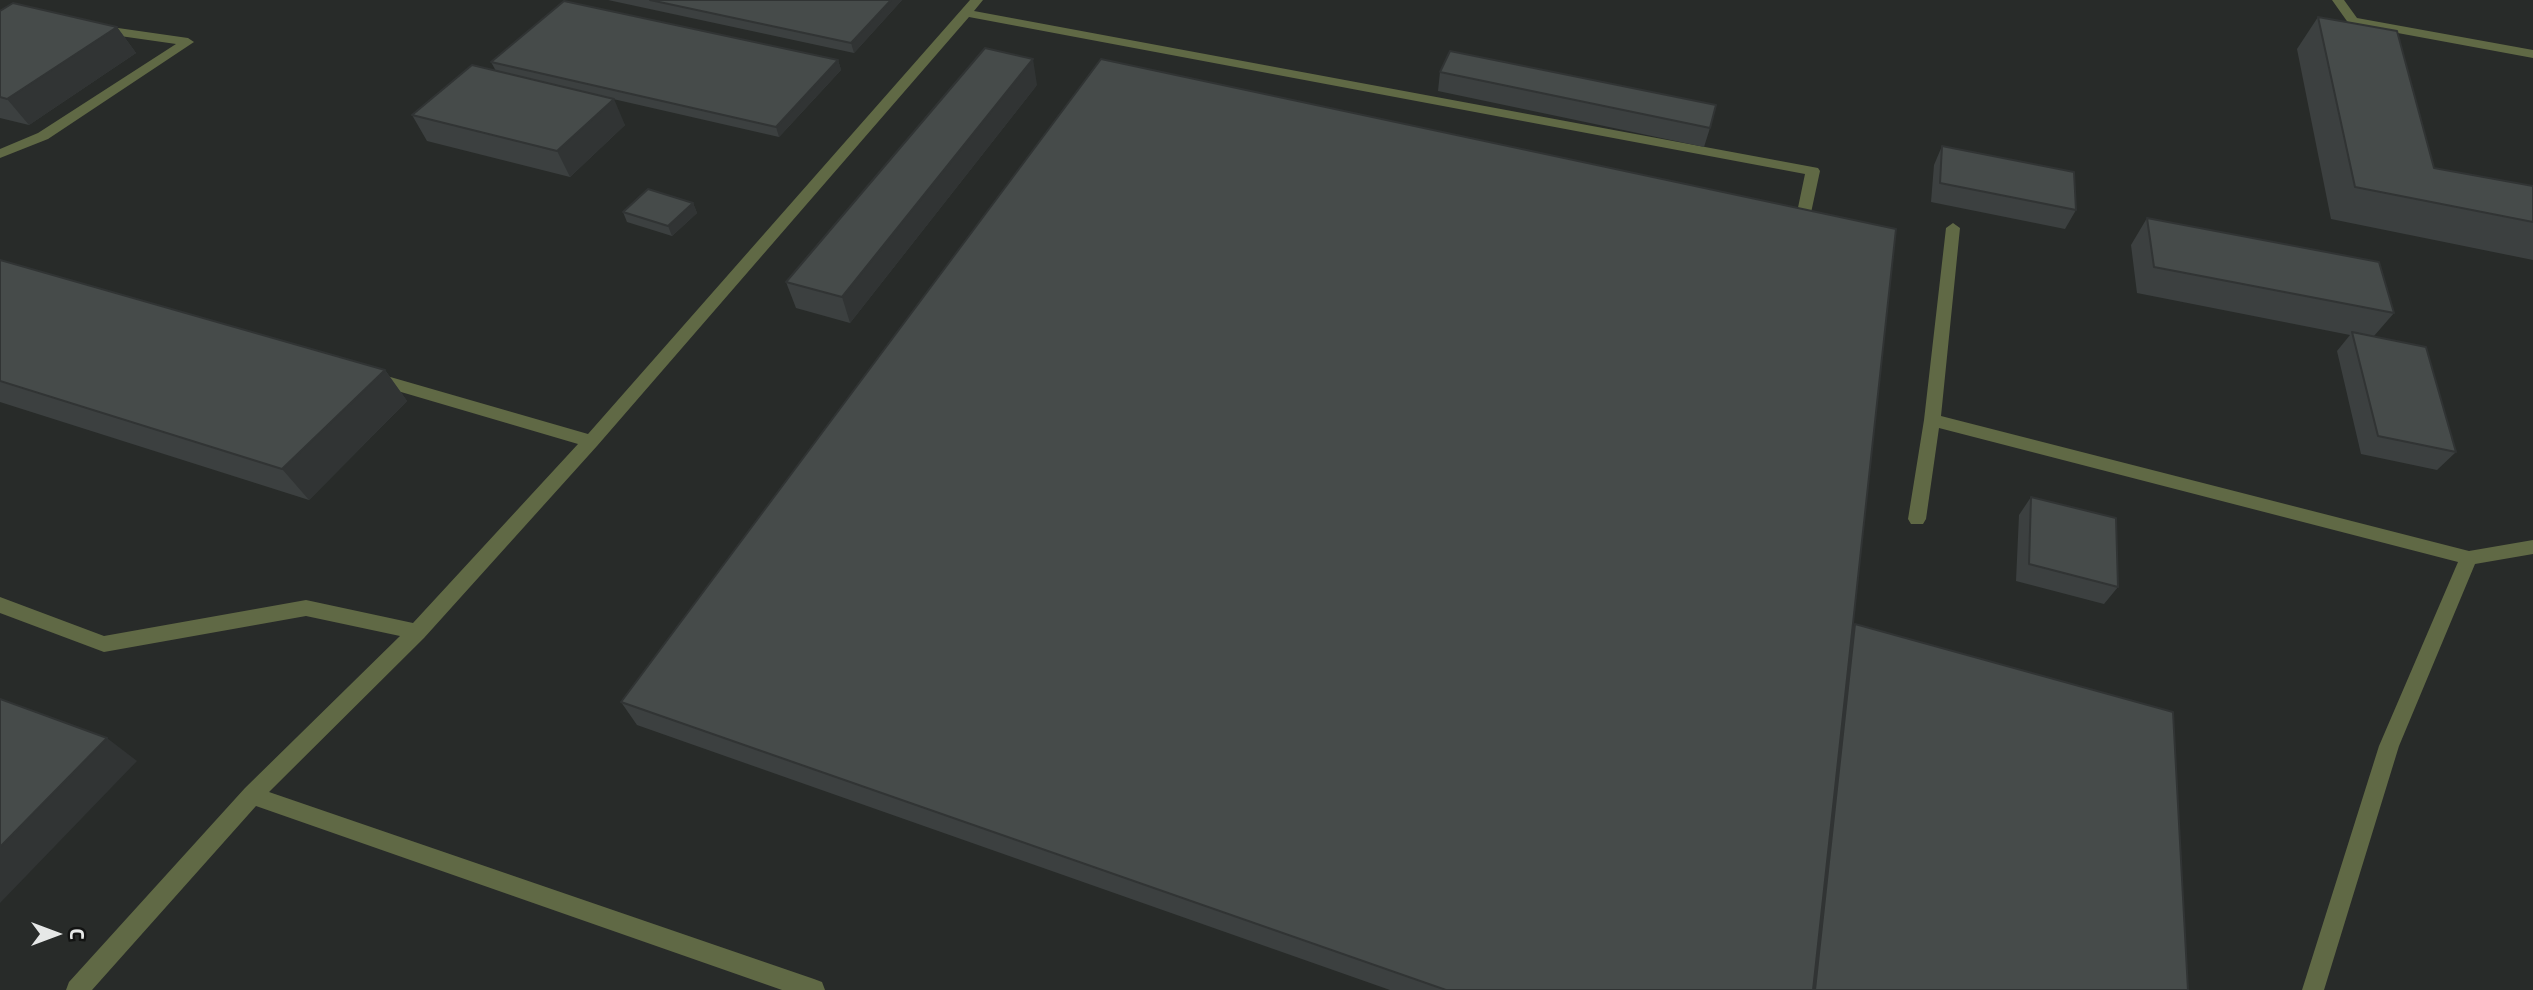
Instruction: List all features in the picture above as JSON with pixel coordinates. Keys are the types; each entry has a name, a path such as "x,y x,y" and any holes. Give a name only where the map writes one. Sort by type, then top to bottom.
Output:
{"lane":[{"path":"2338,0 2353,21 2533,54"},
{"path":"77,990 252,794 417,632 591,441 971,7 1813,172 1802,222"},
{"path":"0,154 43,136 188,42 81,27"},
{"path":"1917,519 1932,420 1953,228"},
{"path":"363,375 591,441"},
{"path":"1932,420 2469,558 2533,547"},
{"path":"2313,990 2389,746 2469,558"},
{"path":"0,605 104,644 306,608 417,632"},
{"path":"252,794 814,990"}],"building":[{"path":"650,0 891,0 851,43"},
{"path":"564,1 838,60 776,127 491,62"},
{"path":"13,3 117,27 7,99 0,97 0,11"},
{"path":"2318,17 2397,31 2434,168 2533,186 2533,222 2355,187"},
{"path":"985,48 1033,59 842,297 786,282"},
{"path":"1450,51 1716,105 1710,128 1440,72"},
{"path":"1101,59 1896,229 1813,990 1446,990 621,702"},
{"path":"472,65 614,99 557,151 412,115"},
{"path":"1942,146 2074,172 2076,210 1940,183"},
{"path":"648,189 693,203 668,226 623,212"},
{"path":"2147,218 2379,262 2394,313 2154,267"},
{"path":"0,260 385,370 282,469 0,381"},
{"path":"2352,332 2426,347 2456,452 2378,436"},
{"path":"2031,497 2116,518 2118,587 2029,564"},
{"path":"1855,624 2173,712 2188,990 1815,990"},
{"path":"0,699 107,738 0,847"}]}
